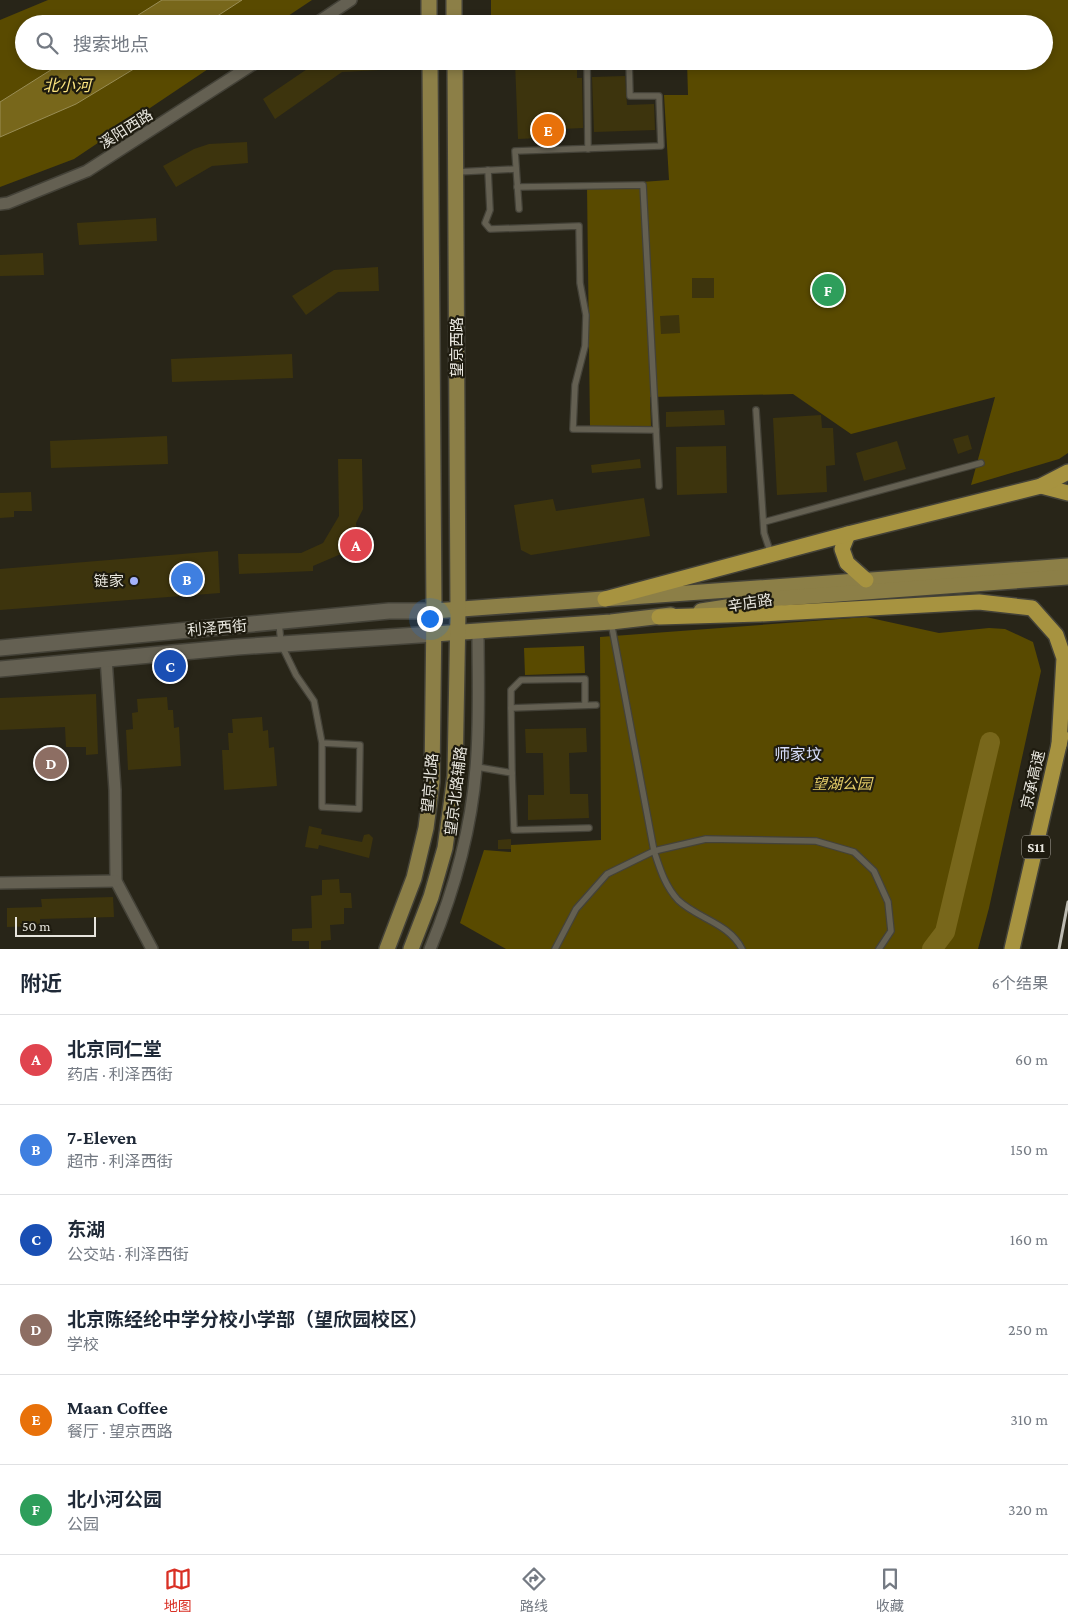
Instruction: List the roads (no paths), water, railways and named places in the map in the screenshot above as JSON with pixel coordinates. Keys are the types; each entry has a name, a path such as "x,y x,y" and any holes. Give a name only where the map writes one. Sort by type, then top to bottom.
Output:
{"highway":[{"path":"605,599 772,556 848,534 1041,486 1068,472"},
{"path":"1041,486 1068,494"},
{"path":"848,534 842,549 848,563 866,580"},
{"path":"659,617 760,614 978,602 1032,608 1056,635 1064,658 1059,745"},
{"name":"京承高速","path":"1012,949 1068,707"}],"main road":[{"path":"429,0 429,15"},
{"path":"454,0 454,15"},
{"name":"望京西路","path":"430,70 434,611"},
{"name":"望京西路","path":"455,70 457,632"},
{"name":"辛店路","path":"434,611 1068,566"},
{"name":"辛店路","path":"434,634 611,622 659,617 784,598 1068,577"},
{"name":"望京北路","path":"387,949 414,878 430,802 434,611"},
{"name":"望京北路","path":"411,949 432,897 450,821 455,776 457,632"}],"street":[{"path":"328,15 351,0"},
{"name":"溪阳西路","path":"0,204 8,203 87,171 244,70"},
{"name":"利泽西街","path":"0,648 389,611 434,611"},
{"name":"望京北路辅路","path":"430,949 450,901 464,844 477,768 478,631"},
{"name":"利泽西街","path":"0,669 106,658 434,634"},
{"path":"106,658 115,790 116,881 152,949"},
{"path":"0,883 116,881"}],"lane":[{"path":"587,70 588,149"},
{"path":"519,209 515,152 661,146 659,96 630,96 629,70"},
{"path":"456,172 516,169"},
{"path":"488,170 490,210 485,223 490,229 579,226 580,283 586,315 585,346 575,384 573,429 656,430"},
{"path":"518,187 643,185 659,486"},
{"path":"756,410 764,533 772,556"},
{"path":"764,522 981,463"},
{"path":"279,622 281,644 296,675 314,701 322,743 322,807 359,808 360,745 322,743"},
{"path":"611,622 654,851 663,879 679,900 736,937 742,949"},
{"path":"585,705 585,679 521,680 511,690 514,830 589,828"},
{"path":"511,708 596,705"},
{"path":"477,768 512,773"},
{"path":"555,949 576,909 607,874 654,851 706,839 816,841 854,852 874,871 888,902 891,930 879,949"}],"water":[{"path":"162,0 242,0 219,15 138,15"},
{"name":"北小河","path":"51,70 132,70 76,104 0,137 0,102"}],"waterway":[{"path":"932,949 945,932 990,742"}],"railway":[{"path":"1059,949 1068,902"}],"place":[{"name":"Maan Coffee","path":"548,130"},
{"name":"北小河公园","path":"828,290"},
{"name":"北京同仁堂","path":"356,545"},
{"name":"7-Eleven","path":"187,579"},
{"name":"链家","path":"134,581"},
{"name":"东湖","path":"170,666"},
{"name":"北京陈经纶中学分校小学部（望欣园校区）","path":"51,763"}],"district":[{"name":"师家坟","path":"798,754"}],"park label":[{"name":"望湖公园","path":"842,784"}]}
